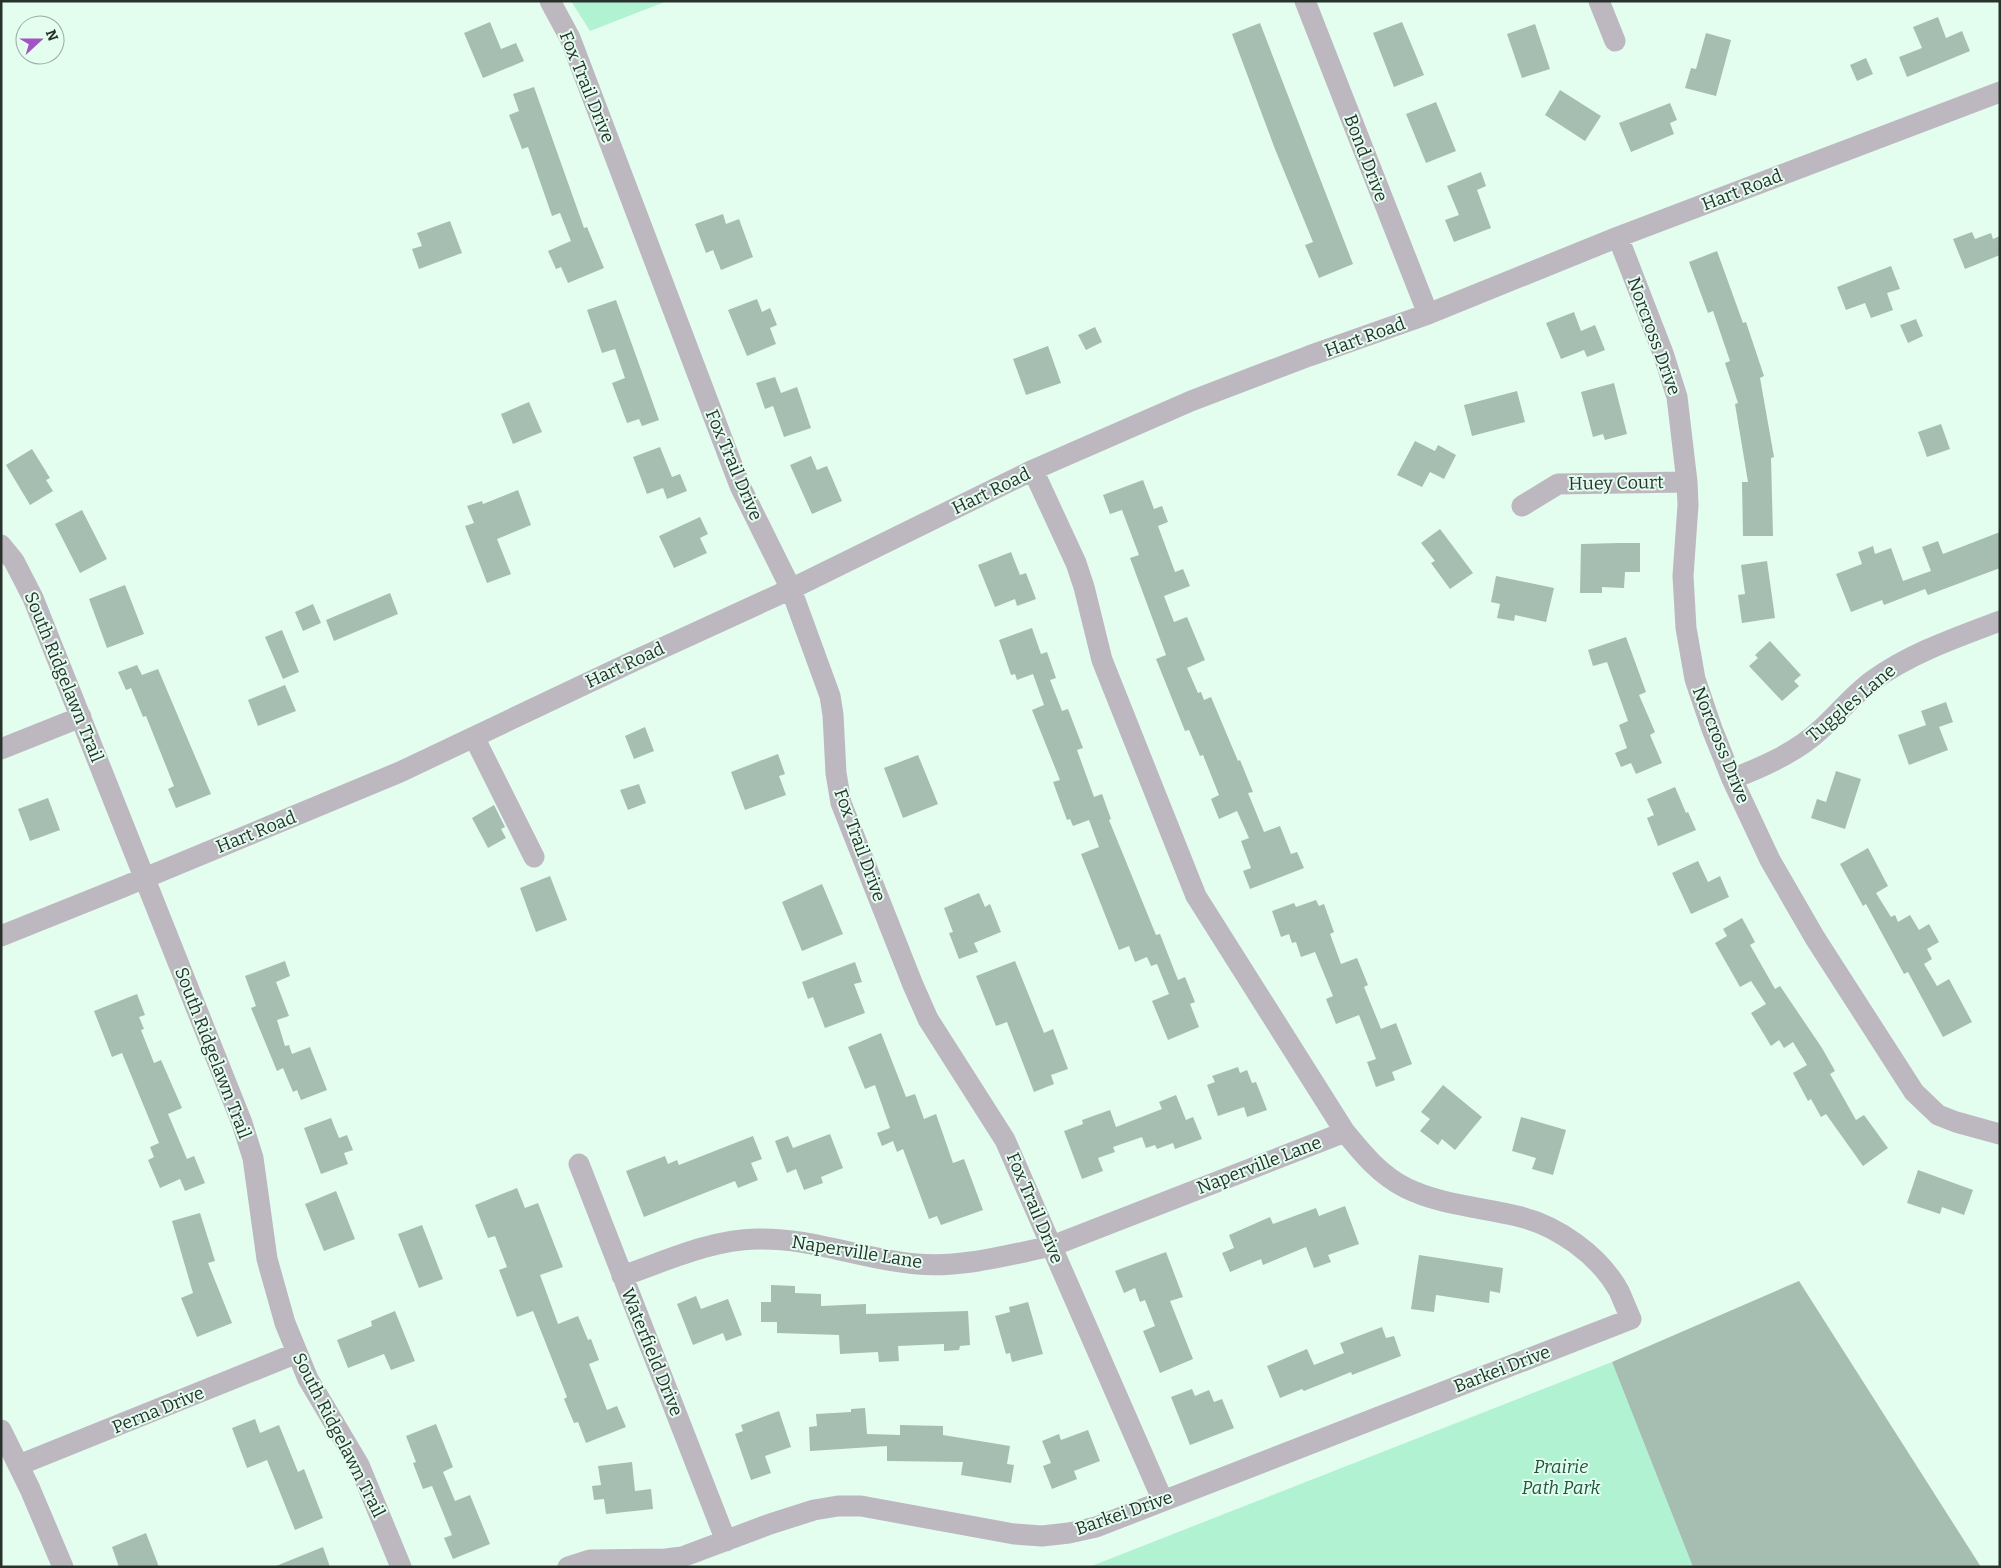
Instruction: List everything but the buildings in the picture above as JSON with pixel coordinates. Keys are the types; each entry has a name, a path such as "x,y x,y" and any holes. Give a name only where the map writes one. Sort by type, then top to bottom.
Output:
{"street":[{"name":"Fox Trail Drive","path":"550,1 570,38 740,486 791,589 830,696 833,715 836,773 841,803 906,966 928,1019 1006,1140 1163,1501"},
{"name":"Bond Drive","path":"1305,1 1428,314"},
{"path":"1599,1 1615,41"},
{"name":"Hart Road","path":"1,936 400,772 791,589 1033,470 1192,401 1309,356 1428,314 1618,237 2000,92"},
{"name":"Norcross Drive","path":"1618,237 1663,353 1677,397 1688,505 1683,576 1686,628 1695,679 1732,779 1770,860 1815,938 1914,1092 1938,1115 2000,1134"},
{"path":"1033,470 1076,563 1084,586 1102,660 1196,896 1345,1132"},
{"name":"Huey Court","path":"1522,506 1558,484 1687,482"},
{"name":"South Ridgelawn Trail","path":"1,545 14,561 33,598 242,1123 252,1158 267,1259 285,1323 308,1380 359,1465 401,1567"},
{"name":"Tuggles Lane","path":"1732,779 1788,753 1818,733 1870,682 1904,659 1942,642 2000,622"},
{"path":"1,749 81,717"},
{"path":"474,737 534,857"},
{"name":"Naperville Lane","path":"622,1276 711,1245 734,1240 781,1240 918,1264 961,1263 1008,1256 1052,1246 1345,1132"},
{"name":"Barkei Drive","path":"568,1567 590,1560 682,1557 770,1524 814,1510 838,1506 862,1506 909,1513 1014,1534 1042,1536 1069,1533 1096,1526 1163,1501 1631,1319 1618,1290 1601,1268 1580,1247 1538,1222 1517,1216 1466,1207 1406,1188 1386,1176 1369,1161 1345,1132"},
{"name":"Waterfield Drive","path":"579,1164 726,1541"},
{"name":"Perna Drive","path":"19,1465 297,1353"},
{"path":"1,1430 19,1465 63,1567"}],"green space":[{"path":"571,1 667,1 590,31"},
{"name":"Prairie Path Park","path":"1612,1362 1693,1567 1089,1567"}]}
